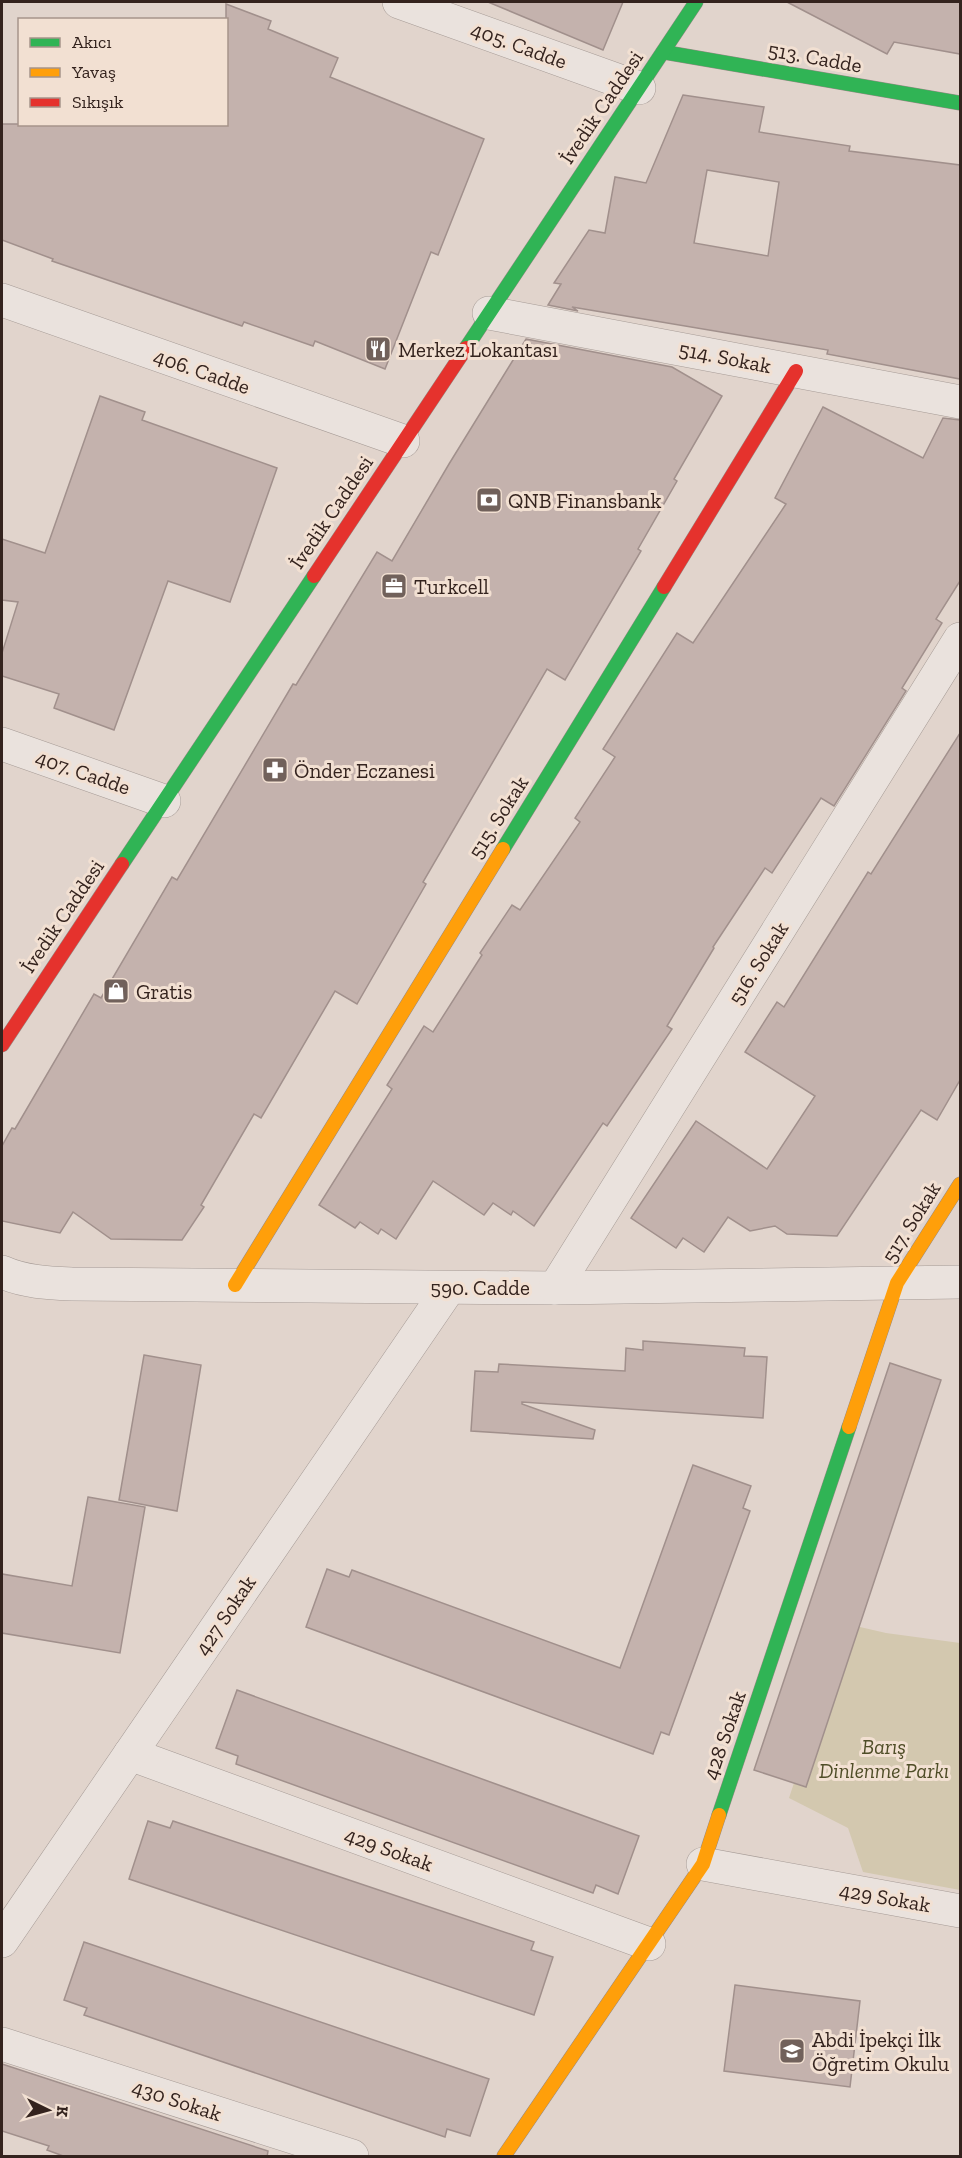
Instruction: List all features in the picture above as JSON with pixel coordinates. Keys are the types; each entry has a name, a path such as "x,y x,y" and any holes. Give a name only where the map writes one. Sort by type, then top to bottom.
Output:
{"street":[{"name":"405. Cadde","path":"399,2 639,88"},
{"name":"İvedik Caddesi","path":"2,1046 696,2"},
{"name":"513. Cadde","path":"663,52 960,103"},
{"name":"406. Cadde","path":"2,300 403,441"},
{"name":"514. Sokak","path":"489,313 960,402"},
{"name":"515. Sokak","path":"235,1285 796,370"},
{"name":"516. Sokak","path":"555,1288 960,639"},
{"name":"407. Cadde","path":"2,744 164,801"},
{"name":"517. Sokak","path":"897,1283 960,1184"},
{"name":"590. Cadde","path":"2,1272 44,1283 449,1288 960,1282"},
{"name":"428 Sokak","path":"504,2157 703,1864 897,1283"},
{"name":"427 Sokak","path":"2,1941 449,1288"},
{"name":"429 Sokak","path":"130,1754 649,1944"},
{"name":"429 Sokak","path":"703,1864 960,1911"},
{"name":"430 Sokak","path":"2,2044 352,2157"}],"green space":[{"name":"Barış Dinlenme Parkı","path":"847,1624 886,1633 960,1643 960,1890 863,1872 848,1828 789,1798"}],"building":[{"path":"488,2 623,2 603,50"},
{"path":"787,2 960,2 960,54 894,42 887,54"},
{"path":"226,4 271,21 268,29 338,58 330,77 484,139 438,255 431,252 385,369 315,341 313,346 244,322 242,326 52,261 53,259 2,240 2,124 18,124 18,126 228,126 228,18 226,18"},
{"path":"683,95 764,107 759,132 850,146 849,151 960,165 960,379 827,354 828,350 572,307 578,311 548,305 561,284 554,283 589,230 605,233 615,177 646,183","holes":["707,170 779,182 768,256 694,243"]},
{"path":"526,339 672,367 722,396 674,479 677,481 638,549 641,551 565,680 547,669 423,882 426,884 357,1004 335,991 261,1118 254,1114 201,1205 204,1207 182,1240 111,1239 73,1212 60,1233 2,1221 2,1146 12,1128 15,1129 94,994 101,998 172,877 177,880 293,684 296,685 377,552 392,561"},
{"path":"100,396 145,412 142,420 277,468 230,602 168,581 114,730 54,708 59,694 2,676 2,653 18,602 2,600 2,539 45,553"},
{"path":"823,407 923,458 943,418 960,420 960,581 936,619 942,623 902,688 906,691 834,806 821,798 772,873 765,868 713,947 667,1026 672,1029 607,1126 603,1123 534,1226 513,1211 511,1215 493,1203 484,1215 433,1181 396,1239 381,1229 378,1234 360,1222 355,1228 319,1205 392,1089 387,1085 424,1026 433,1032 482,955 480,953 512,905 520,910 580,822 575,818 615,757 603,749 677,633 693,643 786,504 775,498"},
{"path":"960,733 960,1080 937,1120 921,1110 837,1236 787,1234 775,1226 750,1231 728,1217 704,1252 683,1238 676,1248 631,1218 696,1121 767,1169 815,1096 745,1052 777,1002 784,1007 868,872 871,874"},
{"path":"643,1341 745,1348 744,1356 767,1357 763,1418 522,1402 522,1404 595,1430 593,1439 471,1431 475,1371 498,1372 499,1364 625,1371 626,1348 643,1350"},
{"path":"144,1355 201,1365 177,1511 119,1500"},
{"path":"890,1363 941,1380 806,1787 754,1770"},
{"path":"693,1465 751,1486 743,1508 750,1511 669,1735 661,1732 653,1754 306,1627 327,1569 349,1577 352,1570 620,1668"},
{"path":"88,1497 145,1507 120,1653 2,1633 2,1574 72,1586"},
{"path":"237,1690 639,1836 618,1894 596,1885 593,1893 236,1764 238,1756 216,1748"},
{"path":"148,1821 170,1828 173,1821 534,1942 531,1950 553,1957 534,2015 129,1879"},
{"path":"84,1942 489,2079 470,2136 447,2129 445,2137 84,2015 87,2008 64,2000"},
{"path":"735,1985 860,2001 850,2087 724,2071"},
{"path":"2,2064 268,2151 267,2157 66,2157 47,2150 49,2146 2,2131"}],"traffic: fast":[{"path":"466,348 696,2"},
{"path":"663,52 960,103"},
{"path":"122,864 314,576"},
{"path":"503,849 664,587"},
{"path":"719,1815 849,1427"}],"traffic: slow":[{"path":"235,1285 503,849"},
{"path":"849,1427 897,1283 960,1184"},
{"path":"504,2156 703,1864 719,1815"}],"traffic: jam":[{"path":"314,576 466,348"},
{"path":"664,587 796,371"},
{"path":"2,1045 122,864"}],"place":[{"name":"Merkez Lokantası","path":"378,349"},
{"name":"QNB Finansbank","path":"489,500"},
{"name":"Turkcell","path":"394,586"},
{"name":"Önder Eczanesi","path":"275,770"},
{"name":"Gratis","path":"116,991"},
{"name":"Abdi İpekçi İlk Öğretim Okulu","path":"792,2051"}]}
